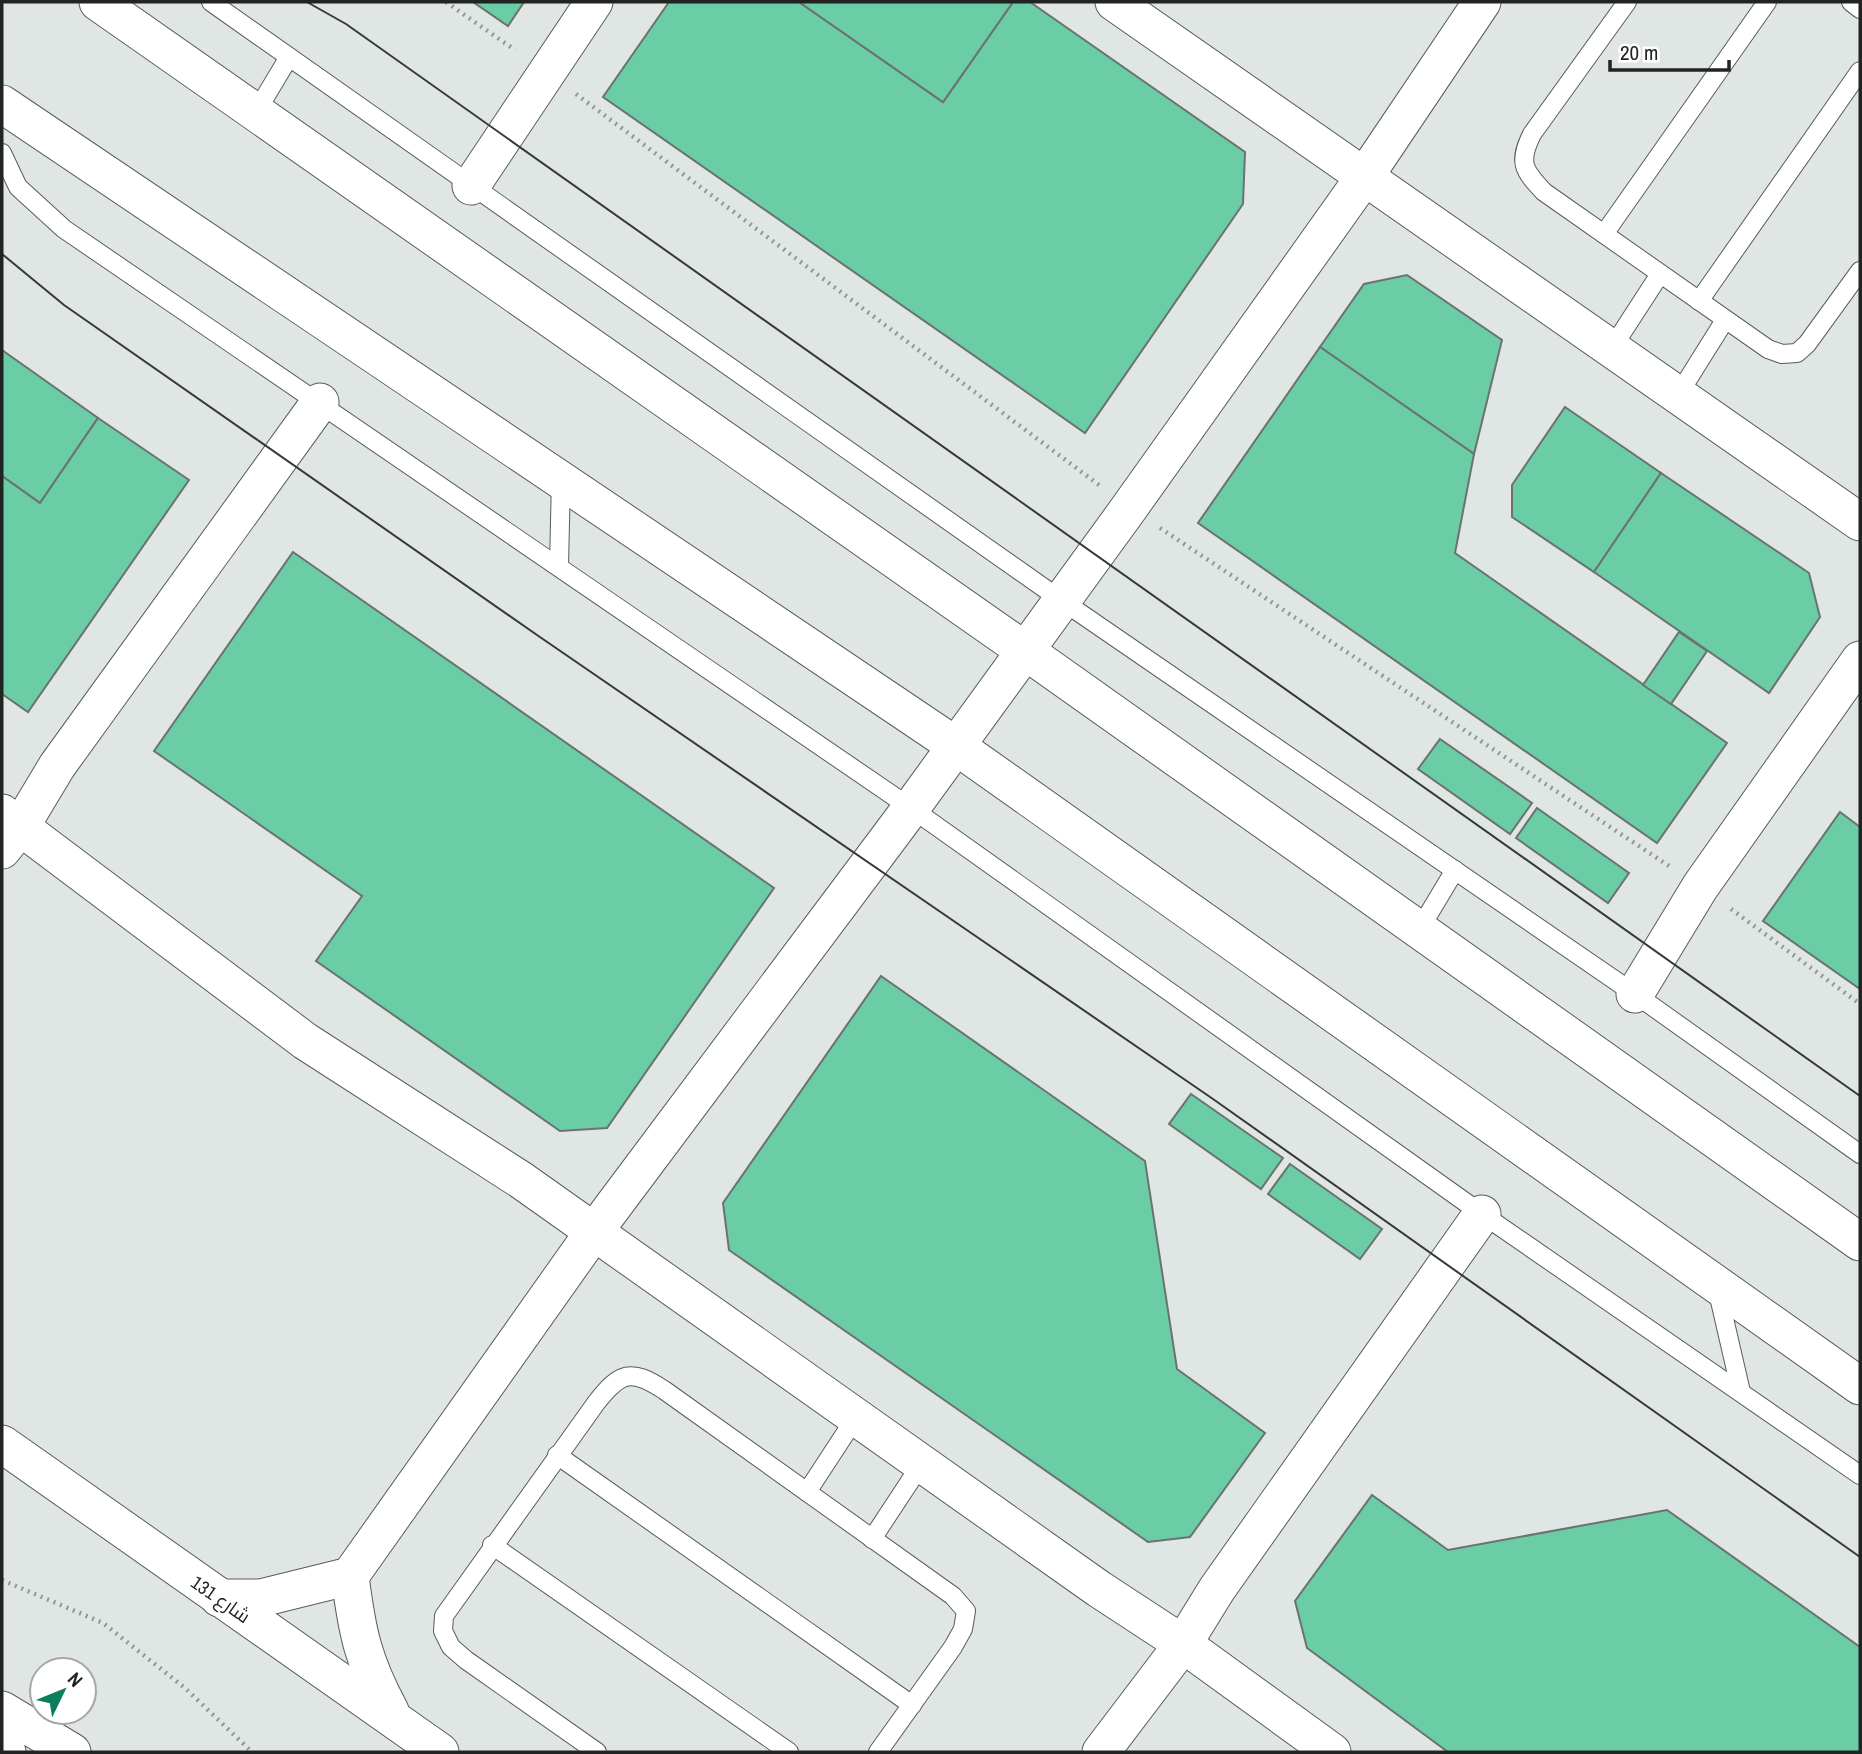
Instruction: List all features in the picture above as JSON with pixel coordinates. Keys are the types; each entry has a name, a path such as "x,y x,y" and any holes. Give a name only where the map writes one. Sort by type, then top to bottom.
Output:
{"street":[{"path":"98,2 1024,650 1860,1242"},
{"path":"471,187 594,2"},
{"path":"1114,2 1860,522"},
{"path":"219,1598 261,1598 350,1576 593,1233 956,746 1365,176 1482,2"},
{"path":"2,104 956,746 1860,1385"},
{"path":"320,402 8,830 305,1041 521,1180 1183,1644 1332,1752"},
{"path":"1635,995 1700,887 1860,660"},
{"path":"1101,1752 1183,1644 1217,1589 1482,1214"},
{"name":"شارع 131","path":"2,1444 440,1752"},
{"path":"350,1576 356,1623 367,1670 393,1718"},
{"path":"2,1710 72,1752"},
{"path":"2,1748 7,1752"}],"lane":[{"path":"211,2 1061,600 1455,870 1860,1154"},
{"path":"1627,2 1523,152 1524,166 1544,192 1725,320 1768,349 1782,354 1797,353 1819,330 1860,271"},
{"path":"1604,234 1767,2"},
{"path":"1850,2 1860,9"},
{"path":"256,112 289,57"},
{"path":"1699,301 1860,71"},
{"path":"2,153 18,187 48,217 911,808 1482,1214 1860,1475"},
{"path":"1612,348 1660,274"},
{"path":"1678,395 1725,320"},
{"path":"559,566 561,478"},
{"path":"1419,930 1455,870"},
{"path":"1716,1285 1741,1392"},
{"path":"597,1752 451,1647 443,1630 444,1616 557,1455 611,1384 625,1376 643,1376 953,1596 966,1611 963,1629 953,1647 878,1752"},
{"path":"807,1492 856,1417"},
{"path":"557,1455 912,1705"},
{"path":"872,1539 922,1463"},
{"path":"492,1545 789,1752"}],"path":[{"path":"2,1580 103,1623 185,1688 252,1752"}],"building":[{"path":"473,2 524,2 508,26"},
{"path":"669,2 799,2 943,102 1013,2 1030,2 1245,152 1243,204 1085,433 603,97"},
{"path":"799,2 1013,2 943,102"},
{"path":"1407,275 1502,340 1474,454 1320,347 1364,284"},
{"path":"1320,347 1474,454 1455,553 1727,743 1657,843 1198,523"},
{"path":"2,350 98,418 40,503 2,476"},
{"path":"1565,407 1661,473 1594,572 1512,517 1512,485"},
{"path":"98,418 189,480 28,712 2,694 2,476 40,503"},
{"path":"1661,473 1809,573 1820,617 1769,693 1594,572"},
{"path":"293,552 774,888 607,1128 560,1131 316,961 362,896 154,751"},
{"path":"1679,632 1707,651 1671,704 1643,685"},
{"path":"1440,739 1532,803 1510,834 1418,769"},
{"path":"1537,808 1629,873 1608,903 1516,838"},
{"path":"1840,812 1860,827 1860,989 1763,921"},
{"path":"881,976 1145,1161 1177,1369 1265,1433 1190,1537 1148,1542 729,1250 723,1203"},
{"path":"1191,1094 1283,1158 1261,1189 1169,1124"},
{"path":"1290,1164 1382,1229 1360,1259 1268,1194"},
{"path":"1372,1495 1448,1550 1667,1510 1860,1647 1860,1752 1448,1752 1307,1648 1295,1601"}],"tram line":[{"path":"307,2 346,24 1860,1096"},
{"path":"2,254 64,305 537,635 1213,1099 1860,1557"}]}
